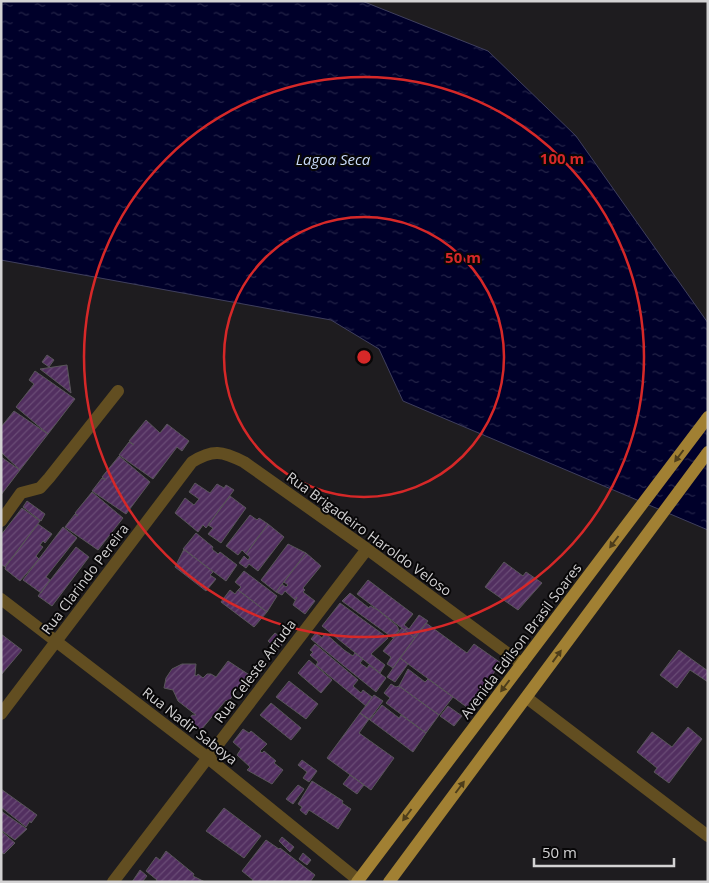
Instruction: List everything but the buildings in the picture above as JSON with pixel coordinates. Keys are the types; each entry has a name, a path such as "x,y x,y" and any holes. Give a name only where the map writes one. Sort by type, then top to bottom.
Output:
{"main road":[{"name":"Avenida Edilson Brasil Soares","path":"357,881 708,417"},
{"path":"389,882 708,452"}],"street":[{"path":"1,521 21,493 40,488 118,391"},
{"name":"Rua Brigadeiro Haroldo Veloso","path":"192,462 214,452 229,455 244,462 522,664"},
{"name":"Rua Clarindo Pereira","path":"1,714 192,462"},
{"name":"Rua Celeste Arruda","path":"113,882 366,549"},
{"name":"Rua Nadir Saboya","path":"1,599 208,758 357,881"},
{"path":"527,698 708,836"}],"water":[{"name":"Lagoa Seca","path":"1,1 362,1 488,51 576,136 708,323 708,530 403,401 379,349 331,320 1,260"}]}
